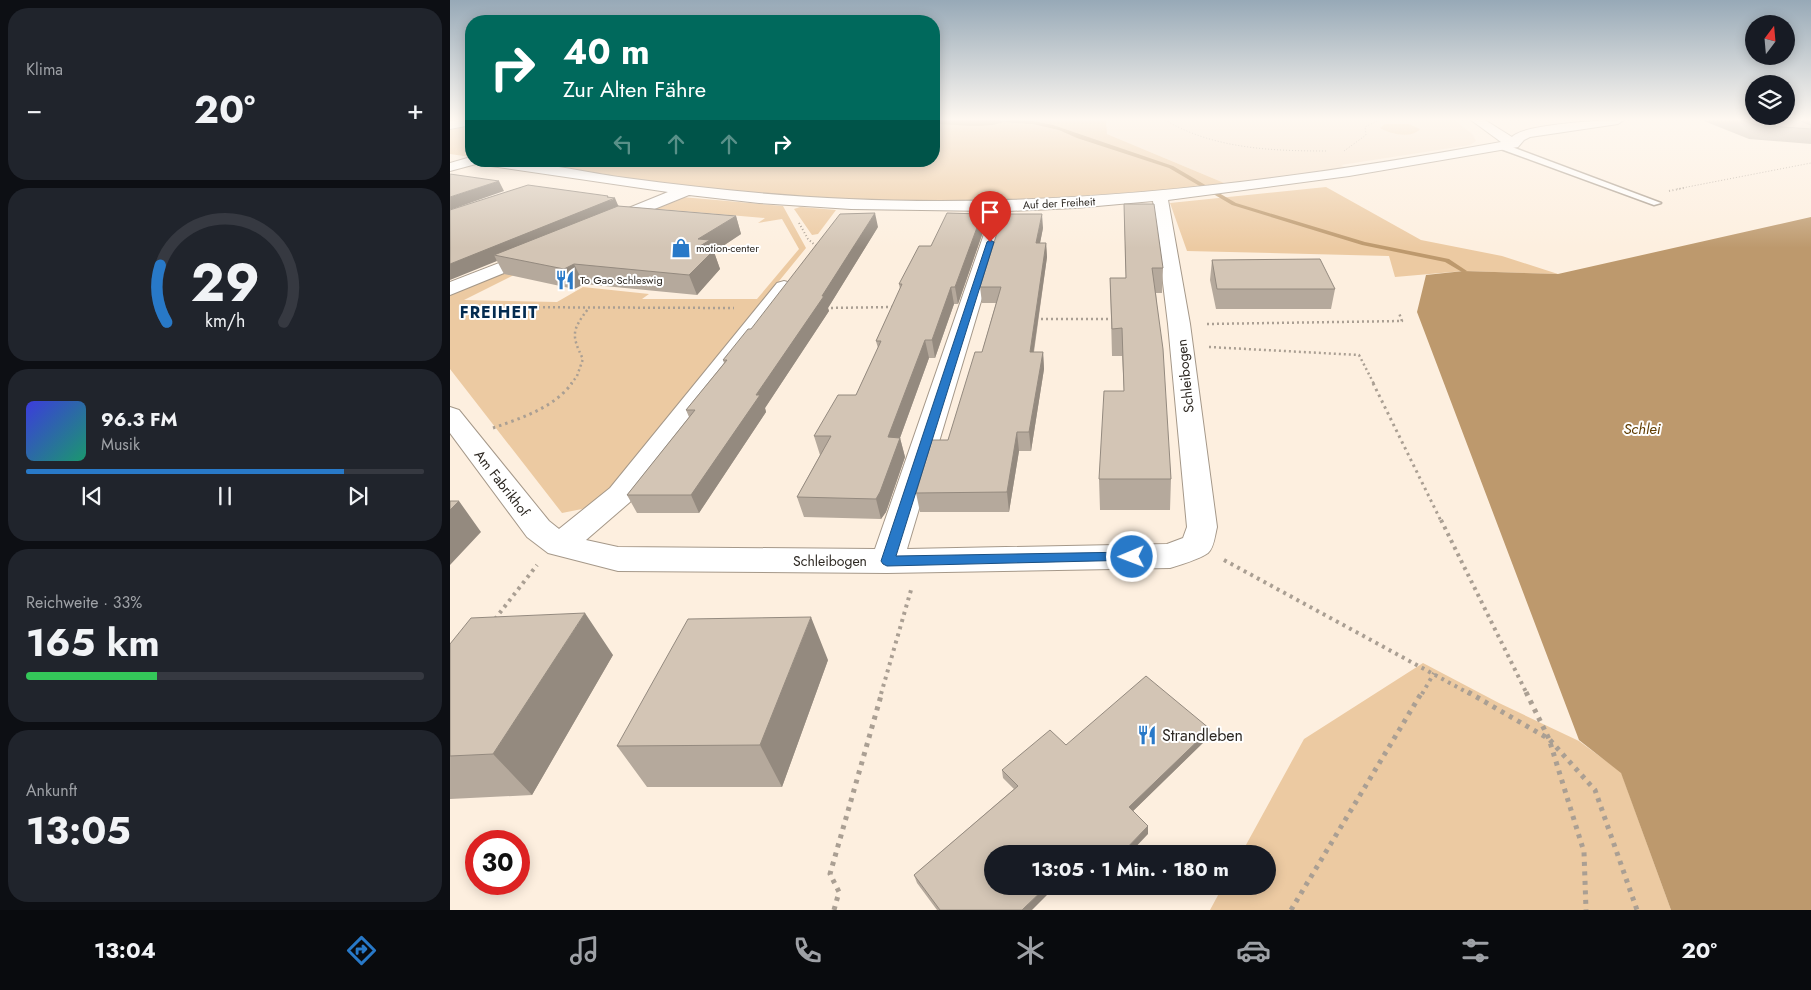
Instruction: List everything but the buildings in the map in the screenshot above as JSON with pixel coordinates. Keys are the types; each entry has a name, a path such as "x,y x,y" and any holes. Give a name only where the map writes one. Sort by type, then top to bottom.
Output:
{"street":[{"path":"450,167 464,162"},
{"name":"Auf der Freiheit","path":"523,167 687,190 849,204 1002,205 1073,203 1160,196 1236,188 1408,162"},
{"path":"546,185 574,175"},
{"path":"596,228 687,190"},
{"name":"Schleibogen","path":"559,546 618,559 887,561 1170,556 1197,545 1202,527 1180,335 1160,196"},
{"path":"816,246 849,204"},
{"path":"887,561 1002,205"},
{"path":"450,289 550,247"},
{"path":"559,546 620,495 798,270"},
{"name":"Am Fabrikhof","path":"450,416 538,529 559,546"}],"lane":[{"path":"1552,162 1657,203"}],"path":[{"path":"1344,162 1360,171"},
{"path":"1641,197 1811,163"},
{"path":"798,222 808,239 816,246"},
{"path":"460,306 589,309 767,308"},
{"path":"822,308 895,307"},
{"path":"467,438 524,417 558,398 576,378 583,359 573,341 574,327 589,309"},
{"path":"1180,335 1402,321 1399,313"},
{"path":"1035,319 1115,319"},
{"path":"1180,335 1359,355 1549,739 1584,852 1586,910"},
{"path":"1197,545 1434,673 1549,739 1595,790 1637,910"},
{"path":"492,623 540,562 559,546"},
{"path":"834,910 839,892 830,874 920,560"},
{"path":"1291,910 1434,673"}],"shaded area":[{"path":"940,162 1175,162 1229,185 1020,199 916,202 811,199 733,193 542,167 940,167"},
{"path":"1175,162 1357,162 1341,165 1348,168 1229,185"},
{"path":"1326,187 1421,240 1502,256 1558,274 1464,271 1395,277 1389,256 1187,251 1170,203"},
{"path":"682,197 783,206 806,248 602,498 582,509 562,513 450,369 450,295 622,221 464,300 557,302 583,287 649,294 642,299 757,299 799,249 782,219 758,223 765,218 659,209 648,214 645,212"},
{"path":"800,207 836,210 818,234 812,235 794,209"},
{"path":"1423,663 1499,703 1579,741 1621,772 1671,910 1210,910 1218,895 1276,895 1276,845 1246,845 1304,739"}],"water":[{"name":"Schlei","path":"1811,217 1811,910 1671,910 1621,773 1579,740 1417,312 1426,275 1464,271 1558,274"}],"waterway":[{"path":"1157,162 1171,167 1234,204 1364,244 1447,260 1464,271"}],"place":[{"name":"motion-center","path":"681,248"},
{"name":"To Gao Schleswig","path":"565,280"},
{"name":"Strandleben","path":"1147,735"}],"district":[{"name":"FREIHEIT","path":"499,312"}],"route":[{"path":"990,242 887,561 1132,557"}]}
